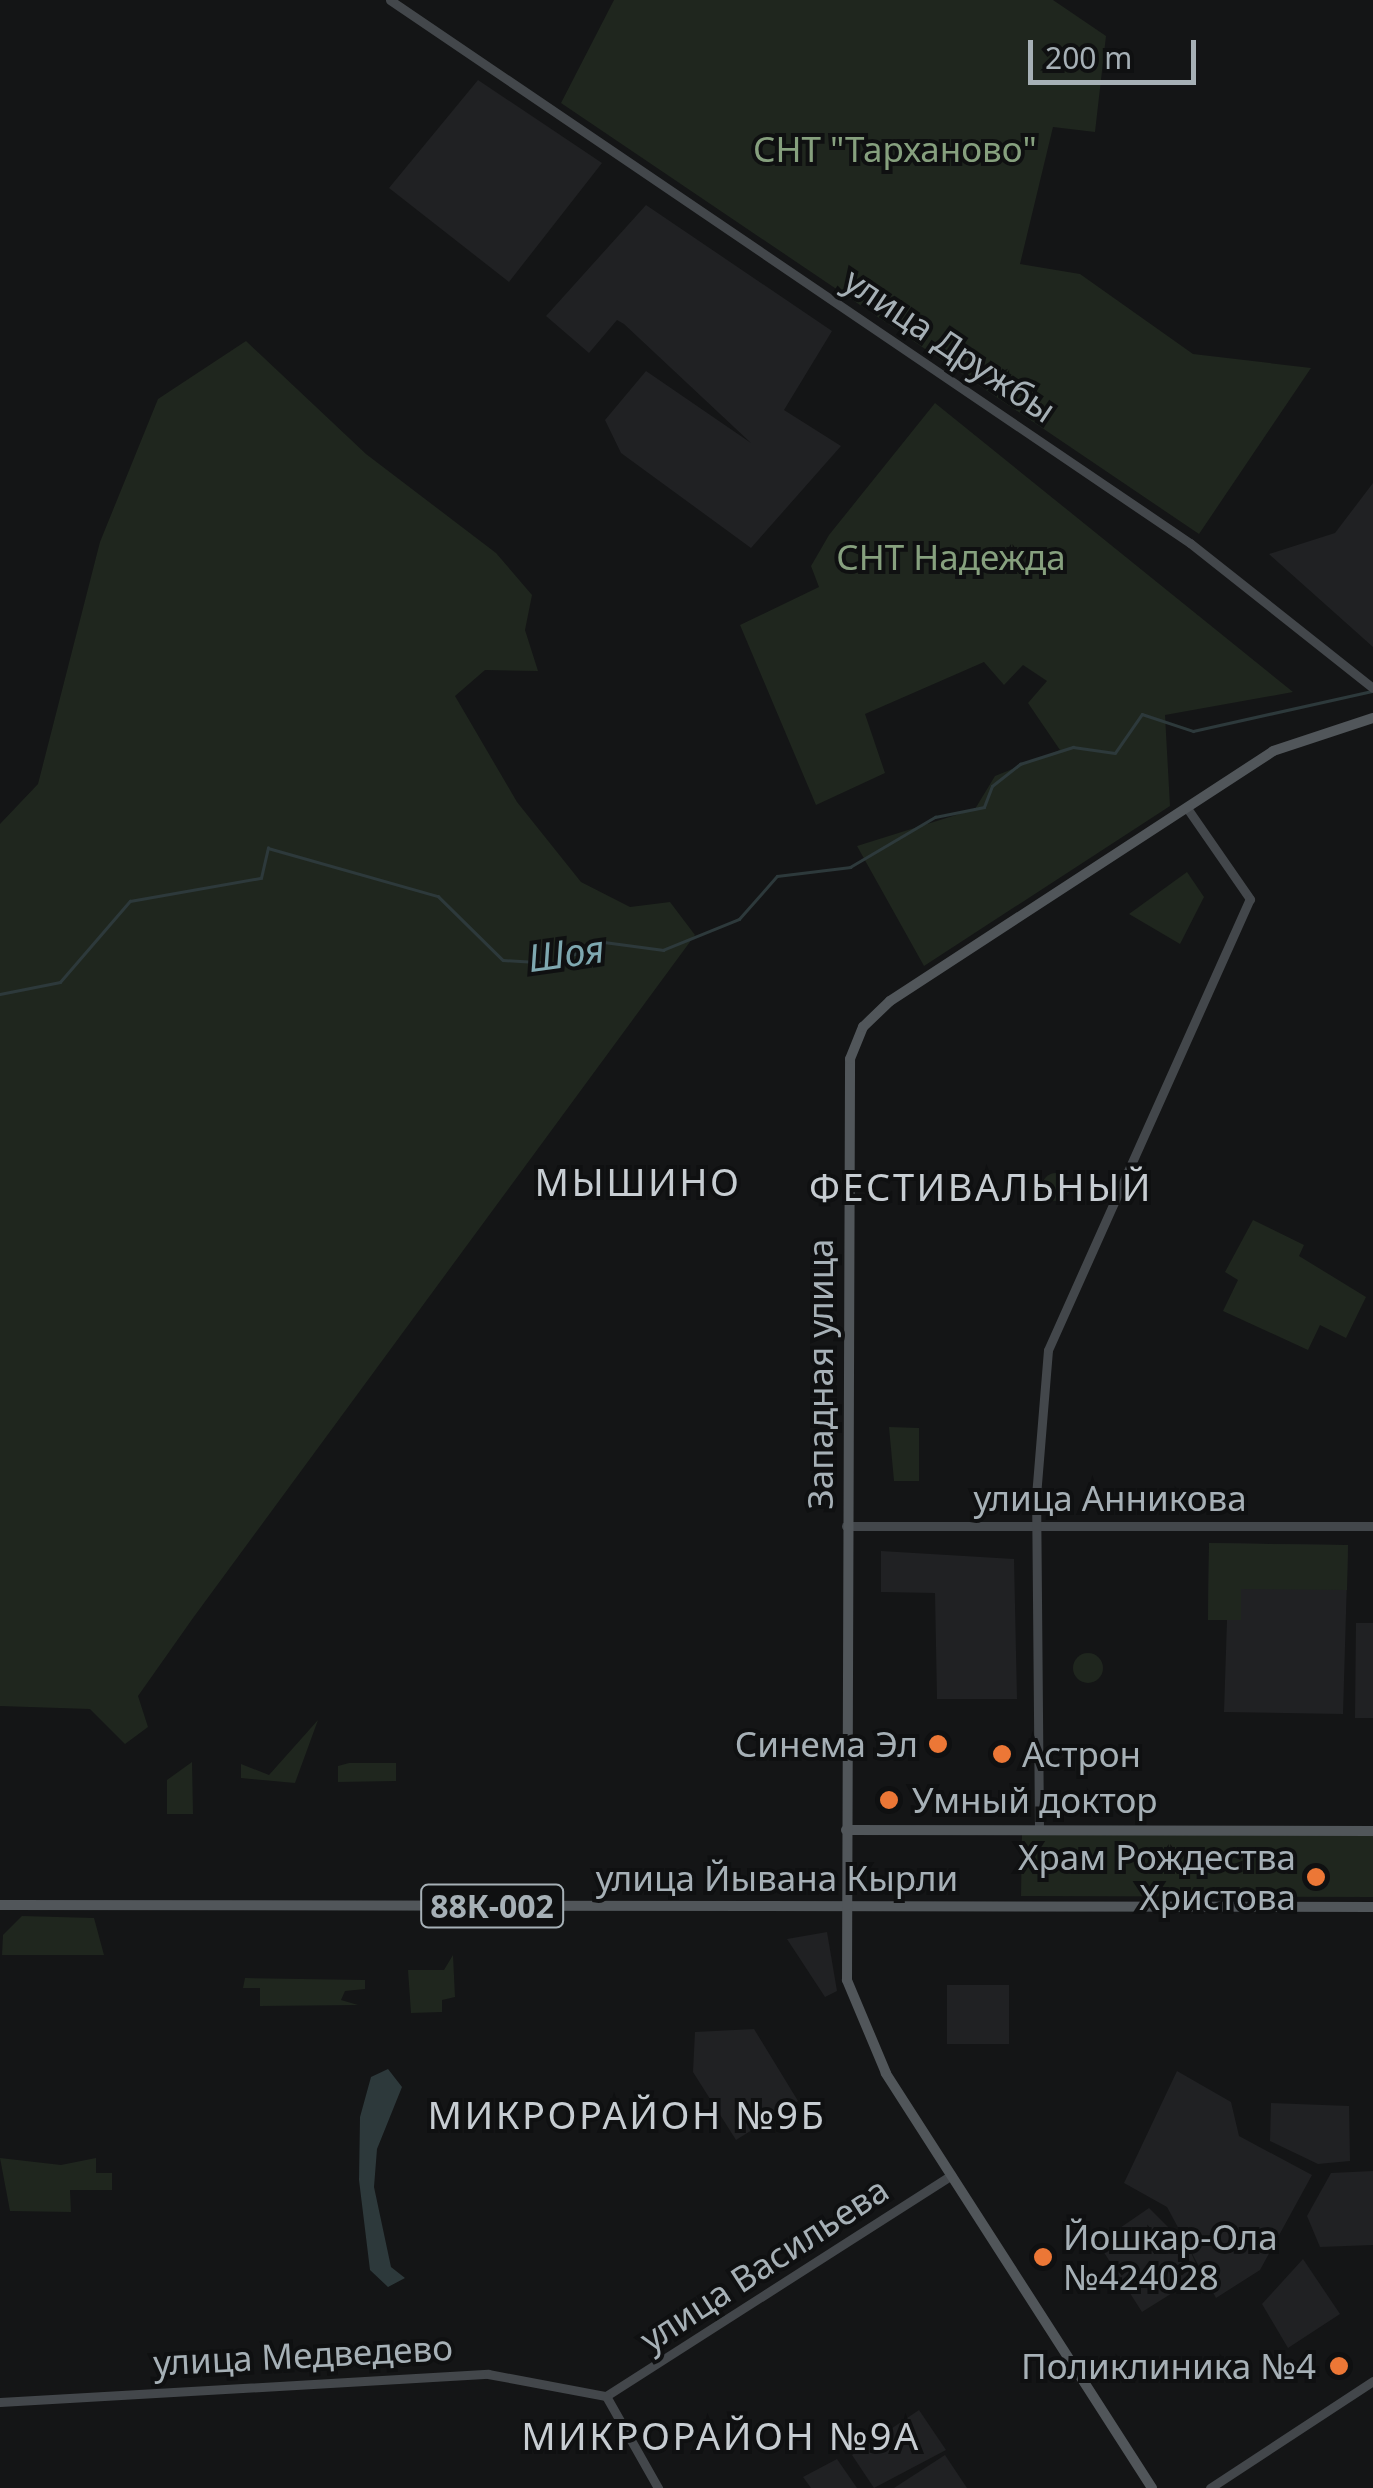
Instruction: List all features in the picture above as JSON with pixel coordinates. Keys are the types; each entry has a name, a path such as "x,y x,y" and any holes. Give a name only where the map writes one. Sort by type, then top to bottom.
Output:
{"main road":[{"name":"Западная улица","path":"1152,2488 951,2176 858,2017 844,1906 849,1081 858,1036 890,1001 1288,742 1373,718"},
{"name":"улица Йывана Кырли","path":"846,1830 1373,1830"},
{"name":"улица Йывана Кырли","path":"0,1906 1373,1907"}],"street":[{"name":"улица Дружбы","path":"390,0 1177,534 1370,686"},
{"path":"1039,1829 1036,1526 1053,1335 1250,899 1187,808"},
{"name":"улица Анникова","path":"846,1526 1373,1526"},
{"name":"улица Васильева","path":"606,2396 951,2176"},
{"name":"улица Медведево","path":"0,2402 488,2374 606,2396"},
{"path":"1210,2488 1373,2380"},
{"path":"606,2396 658,2488"}],"shaded area":[{"path":"478,80 602,163 509,282 389,188"},
{"path":"646,205 832,331 784,410 841,446 751,548 621,453 605,420 646,371 751,443 624,324 617,320 589,353 546,316"},
{"path":"1373,483 1373,647 1269,554 1335,533"},
{"path":"1209,1543 1348,1545 1343,1714 1224,1712 1227,1620 1208,1620"},
{"path":"881,1551 1014,1559 1017,1699 937,1699 935,1593 881,1592"},
{"path":"1356,1623 1373,1623 1373,1718 1355,1718"},
{"path":"827,1932 837,1991 825,1997 787,1939"},
{"path":"947,1985 1009,1985 1009,2044 947,2044"},
{"path":"754,2029 798,2101 736,2140 693,2072 695,2032"},
{"path":"388,2069 402,2087 377,2149 374,2187 391,2267 405,2278 388,2287 370,2270 359,2180 360,2117 371,2077"},
{"path":"1177,2071 1231,2102 1239,2136 1312,2175 1260,2270 1216,2298 1167,2207 1124,2183"},
{"path":"1271,2103 1349,2106 1350,2161 1318,2164 1270,2141"},
{"path":"1373,2171 1373,2245 1320,2247 1307,2216 1331,2173"},
{"path":"1149,2208 1189,2248 1201,2275 1142,2312 1098,2243"},
{"path":"1303,2259 1340,2314 1288,2348 1262,2304"},
{"path":"919,2410 946,2450 874,2488 852,2455"},
{"path":"945,2455 967,2488 894,2488"},
{"path":"837,2459 857,2488 811,2488 803,2477"}],"green space":[{"name":"СНТ \"Тарханово\"","path":"614,0 1053,0 1106,36 1095,132 1053,127 1020,264 1080,274 1193,354 1311,368 1199,534 561,103"},
{"path":"246,341 366,454 496,553 532,595 525,630 538,671 485,670 455,696 517,802 581,882 630,907 670,902 695,935 138,1696 148,1727 125,1744 90,1709 0,1706 0,824 38,784 100,542 158,399"},
{"name":"СНТ Надежда","path":"935,403 1293,692 1165,715 1170,806 924,966 857,846 975,809 995,776 1060,750 1028,703 1047,681 1023,665 1004,685 984,662 865,714 885,773 816,805 740,625 819,587 811,566 829,535"},
{"path":"1187,872 1204,897 1180,944 1129,914"},
{"path":"1056,1173 1066,1177 1070,1187 1066,1197 1056,1201 1046,1197 1042,1187 1046,1177"},
{"path":"1253,1220 1304,1245 1299,1256 1366,1297 1346,1338 1320,1325 1308,1350 1223,1311 1238,1280 1225,1272"},
{"path":"889,1427 919,1428 919,1481 894,1481"},
{"path":"1209,1543 1348,1545 1347,1590 1241,1589 1241,1620 1208,1620"},
{"path":"1088,1653 1099,1657 1103,1668 1099,1679 1088,1683 1077,1679 1073,1668 1077,1657"},
{"path":"318,1720 295,1783 241,1778 241,1764 269,1775"},
{"path":"192,1762 193,1814 167,1814 167,1780"},
{"path":"396,1763 396,1781 338,1782 338,1766"},
{"path":"1022,1834 1373,1834 1373,1897 1021,1896"},
{"path":"22,1916 94,1918 104,1955 2,1955 3,1935"},
{"path":"453,1955 455,1997 442,2000 442,2012 411,2013 408,1970 444,1970"},
{"path":"245,1978 365,1980 365,1989 345,1991 341,2000 358,2005 260,2006 260,1988 243,1988"},
{"path":"0,2158 61,2165 96,2158 96,2173 112,2173 112,2190 70,2190 71,2212 10,2211"}],"waterway":[{"name":"Шоя","path":"0,994 60,982 130,901 261,878 268,848 438,896 503,960 553,963 604,942 663,950 739,919 777,876 850,867 935,817 984,807 992,786 1020,764 1073,747 1115,753 1142,714 1193,731 1372,691"}],"place":[{"name":"Синема Эл","path":"938,1744"},
{"name":"Астрон","path":"1002,1754"},
{"name":"Умный доктор","path":"889,1800"},
{"name":"Храм Рождества Христова","path":"1316,1877"},
{"name":"Йошкар-Ола №424028","path":"1043,2257"},
{"name":"Поликлиника №4","path":"1339,2366"}],"district":[{"name":"МЫШИНО","path":"638,1182"},
{"name":"ФЕСТИВАЛЬНЫЙ","path":"981,1187"},
{"name":"МИКРОРАЙОН №9Б","path":"627,2115"},
{"name":"МИКРОРАЙОН №9А","path":"721,2436"}]}
